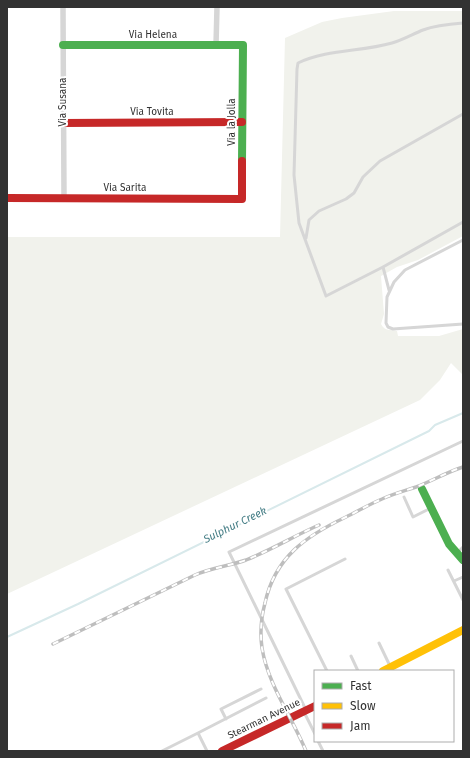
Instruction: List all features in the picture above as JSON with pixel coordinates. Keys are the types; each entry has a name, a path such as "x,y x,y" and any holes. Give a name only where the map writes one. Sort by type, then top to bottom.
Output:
{"street":[{"name":"Via Susana","path":"63,7 64,198"},
{"path":"216,45 217,7"},
{"name":"Via Helena","path":"63,45 243,45"},
{"name":"Via la Jolla","path":"242,199 243,45"},
{"name":"Via Tovita","path":"63,123 242,122"},
{"name":"Via Sarita","path":"7,198 242,199"},
{"path":"422,489 449,544 463,560"},
{"path":"385,670 463,630"},
{"name":"Stearman Avenue","path":"222,751 314,706"}],"lane":[{"path":"463,23 440,25 423,30 392,43 369,48 323,54 298,63 294,175 299,223 326,296 383,267 463,222"},
{"path":"306,240 309,220 319,211 346,199 354,193 363,177 380,161 463,114"},
{"path":"463,240 405,270 398,276 389,290 387,297 386,323 388,327 393,328 463,324"},
{"path":"383,267 389,290"},
{"path":"314,732 229,552 463,441"},
{"path":"404,497 413,517 431,508"},
{"path":"456,553 463,547"},
{"path":"326,670 286,589 345,559"},
{"path":"448,570 463,600"},
{"path":"454,581 463,577"},
{"path":"378,642 390,667"},
{"path":"351,656 358,670"},
{"path":"226,719 222,709 261,689"},
{"path":"162,751 266,698"},
{"path":"198,733 207,751"},
{"path":"319,742 324,751"}],"shaded area":[{"path":"394,11 463,11 463,236 418,260 397,267 381,276 384,314 381,324 386,329 397,331 398,336 439,336 463,329 463,375 451,363 440,380 420,400 7,594 7,237 280,237 285,38 322,22"}],"waterway":[{"name":"Sulphur Creek","path":"7,637 78,604 429,431 435,425 463,413"}],"railway":[{"path":"306,751 269,675 262,648 261,626 264,609 270,587 276,573 284,561 305,540 331,524 368,505 463,467"},
{"path":"53,644 195,575 246,560 319,525"}],"traffic: fast":[{"path":"63,45 243,45 242,161"},
{"path":"422,489 449,544 463,560"}],"traffic: slow":[{"path":"385,670 463,630"}],"traffic: jam":[{"path":"63,123 242,122"},
{"path":"7,198 242,199 242,161"},
{"path":"222,751 314,706"}]}
